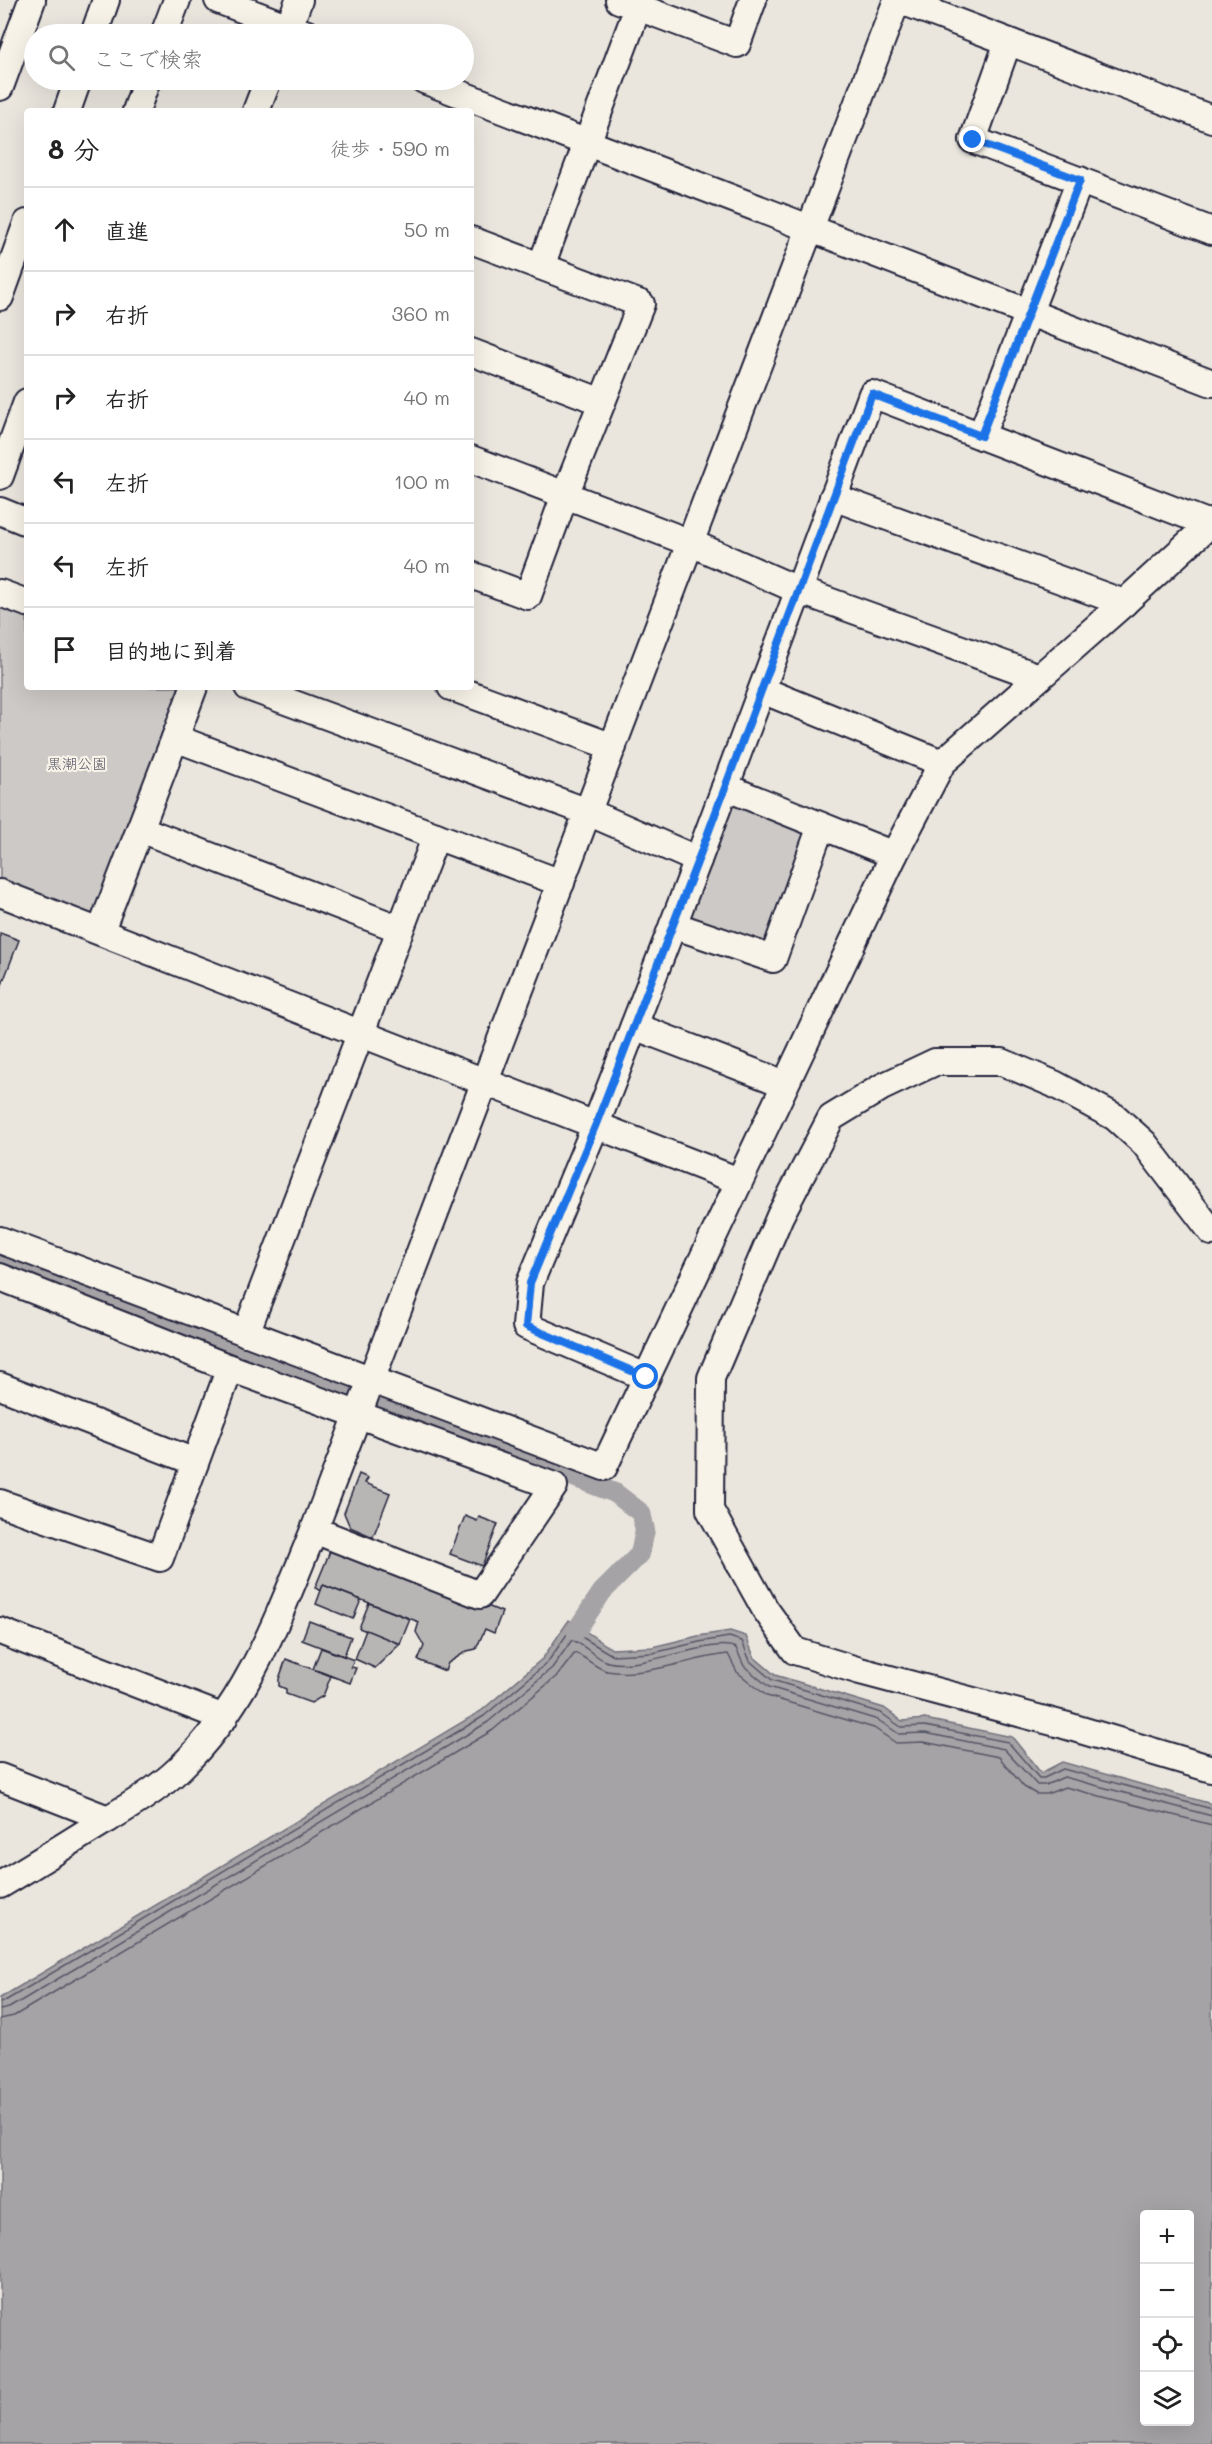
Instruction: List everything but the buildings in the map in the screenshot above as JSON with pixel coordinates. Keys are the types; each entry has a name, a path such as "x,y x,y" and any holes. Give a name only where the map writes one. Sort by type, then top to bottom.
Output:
{"street":[{"path":"0,87 5,57 32,0"},
{"path":"98,24 106,0"},
{"path":"168,24 177,0"},
{"path":"218,0 275,24"},
{"path":"295,24 299,0"},
{"path":"541,266 588,142 628,4 737,44 753,0"},
{"path":"0,1885 147,1794 179,1769 224,1718 252,1674 273,1630 314,1530 898,0 1212,119"},
{"path":"1008,42 973,140 1212,231"},
{"path":"68,108 74,90"},
{"path":"137,108 143,90"},
{"path":"257,108 264,90"},
{"path":"450,90 1212,383"},
{"path":"981,436 1080,180"},
{"path":"8,285 24,233"},
{"path":"474,241 640,304 528,596 474,576"},
{"path":"474,353 602,402"},
{"path":"0,1277 230,1368 365,1396 604,1467 894,855 942,763 1211,523 872,394 673,925 596,1124 530,1283 526,1326 646,1377"},
{"path":"0,476 24,410"},
{"path":"474,460 691,543 798,590 1039,676"},
{"path":"833,496 1124,603"},
{"path":"0,511 24,521"},
{"path":"0,593 24,602"},
{"path":"101,930 193,690"},
{"path":"256,690 588,812 698,860"},
{"path":"459,690 613,747"},
{"path":"762,690 942,763"},
{"path":"175,738 561,883"},
{"path":"725,787 894,855"},
{"path":"673,925 773,959 821,826"},
{"path":"141,829 400,929"},
{"path":"246,1334 436,836"},
{"path":"0,893 101,930 739,1181"},
{"path":"634,1026 785,1084"},
{"path":"1212,1232 1144,1143 1115,1117 1054,1084 1002,1062 935,1062 882,1087 831,1118 780,1216 711,1378 710,1510 765,1609 795,1651 860,1671 1064,1725 1212,1769"},
{"path":"0,1240 246,1334 365,1396 554,1486 480,1595 314,1530"},
{"path":"2,1512 160,1558 230,1368"},
{"path":"0,1386 195,1462"},
{"path":"0,1631 224,1718"},
{"path":"0,1777 108,1819"}],"green space":[{"name":"黒潮公園","path":"0,599 24,608 24,690 187,690 99,921 0,883"},
{"path":"738,803 806,828 812,838 774,947 690,925 684,910 724,809"}],"water":[{"path":"569,1620 612,1649 652,1647 730,1631 746,1636 754,1657 775,1675 884,1708 902,1721 925,1719 1012,1737 1041,1773 1062,1762 1212,1804 1212,2444 0,2444 0,1998 481,1711 543,1658"}],"waterway":[{"path":"0,1257 615,1493 641,1513 645,1530 640,1554 602,1592 576,1631"}],"route":[{"path":"646,1377 526,1326 530,1283 596,1124 698,860 872,394 981,436 1030,313 1080,180 973,140"}]}
